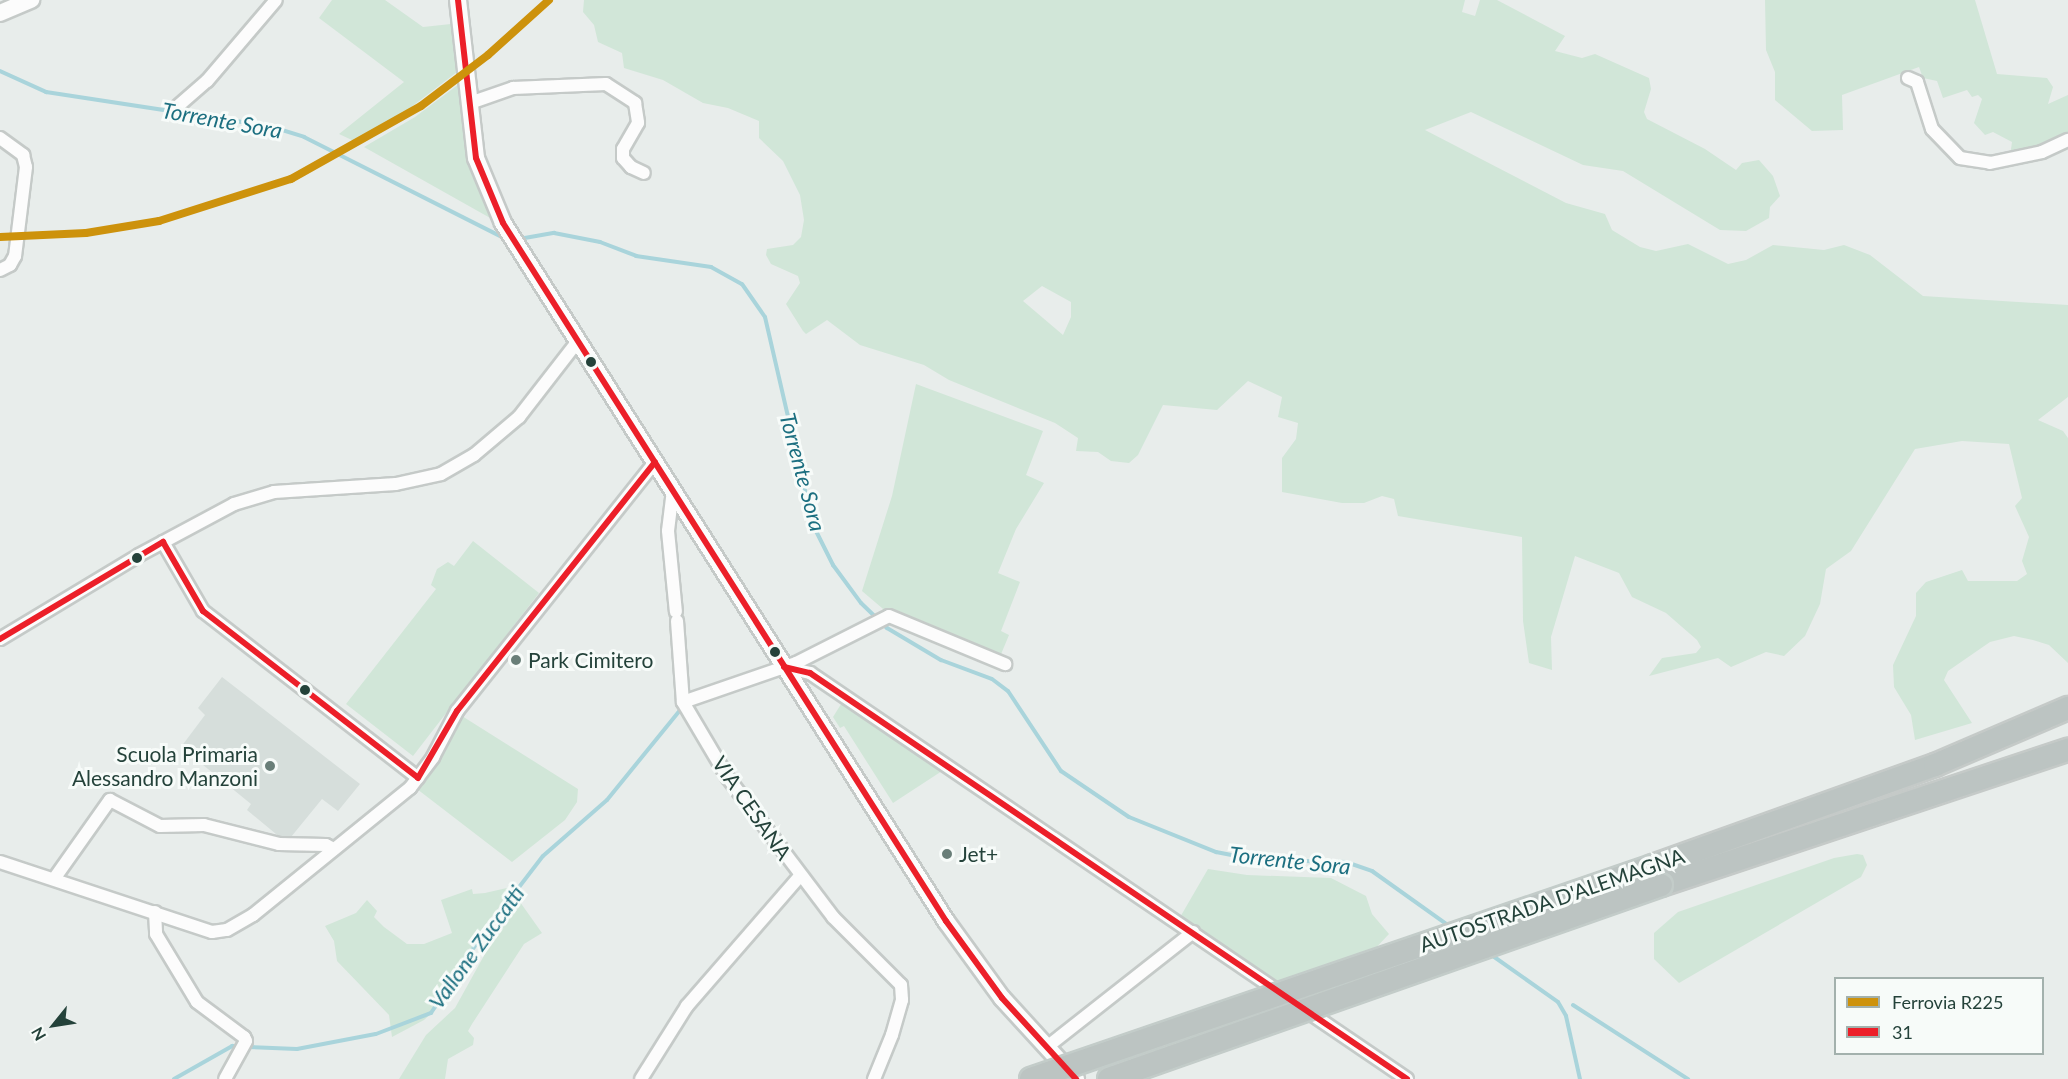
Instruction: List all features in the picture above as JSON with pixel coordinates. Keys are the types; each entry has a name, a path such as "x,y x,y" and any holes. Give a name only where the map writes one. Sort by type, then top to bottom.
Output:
{"highway":[{"name":"AUTOSTRADA D'ALEMAGNA","path":"1109,1079 1657,875 1935,765 2068,708"},
{"name":"AUTOSTRADA D'ALEMAGNA","path":"1031,1079 1657,875 2068,750"}],"main road":[{"path":"0,13 31,0"},
{"path":"458,0 476,158 502,224 784,667 988,980 1076,1079"}],"street":[{"path":"178,106 207,81 276,0"},
{"path":"1908,78 1917,82 1932,129 1960,158 1990,163 2042,152 2068,140"},
{"path":"470,104 513,88 606,84 635,103 638,123 623,149 623,158 631,167 644,173"},
{"path":"0,138 23,155 26,166 15,256 10,265 0,270"},
{"path":"0,639 163,542 253,497 302,489 418,482 441,474 474,455 519,417 578,341"},
{"path":"0,862 212,932 227,930 281,895 334,849 392,805 418,778 457,711 655,462"},
{"path":"673,490 668,531 677,617 682,702 784,667 892,617 1005,664"},
{"path":"163,542 203,611 418,778"},
{"path":"784,667 810,672 1407,1079"},
{"name":"VIA CESANA","path":"641,1079 687,1006 800,876 733,786 682,702"},
{"path":"54,879 110,800 160,826 204,825 279,844 326,845 334,849"},
{"path":"800,876 864,951 901,985 902,1000 892,1035 874,1079"},
{"path":"155,912 156,934 197,1002 244,1037 246,1041 225,1079"},
{"path":"1047,1047 1193,932"}],"shaded area":[{"name":"Scuola Primaria Alessandro Manzoni","path":"222,677 360,784 338,811 322,799 291,837 282,839 247,810 251,804 181,747 205,715 198,708"}],"green space":[{"path":"332,0 385,0 423,27 451,24 461,69 406,111 354,141 339,134 404,82 319,18"},
{"path":"584,0 1465,0 1462,12 1475,16 1480,0 1497,0 1565,36 1555,51 1582,58 1595,54 1649,78 1651,89 1644,112 1647,119 1705,149 1736,170 1742,163 1759,160 1773,176 1780,196 1770,207 1769,218 1746,231 1720,230 1623,171 1583,165 1471,112 1425,130 1566,203 1605,214 1612,230 1640,247 1656,251 1688,244 1728,264 1746,260 1773,245 1824,250 1844,245 1870,255 1923,296 2068,305 2068,397 2038,420 2063,431 2068,438 2068,663 2049,645 2033,640 2014,636 1990,642 1948,671 1944,680 1972,723 1915,740 1911,715 1894,687 1893,665 1916,616 1916,593 1926,582 1962,570 1968,581 2017,581 2027,574 2022,561 2029,537 2015,506 2022,498 2009,444 1962,441 1915,449 1851,551 1826,569 1820,604 1805,636 1784,656 1766,652 1731,667 1718,658 1649,676 1662,658 1696,653 1701,647 1697,640 1666,613 1632,597 1619,573 1575,556 1551,637 1552,670 1529,663 1523,621 1522,537 1398,516 1394,499 1382,496 1364,503 1342,503 1282,492 1282,458 1296,439 1298,423 1278,417 1282,397 1248,381 1217,410 1163,405 1138,455 1129,463 1111,461 1098,452 1076,451 1078,438 1055,423 949,380 924,365 860,345 827,320 806,334 786,304 800,283 798,276 771,264 766,255 767,249 793,245 801,237 804,220 800,195 783,161 759,138 759,121 728,108 703,103 663,80 624,68 622,53 598,42 594,25 583,12","holes":["1042,286 1071,302 1071,317 1063,335 1023,301"]},
{"path":"1765,0 1975,0 1997,74 2047,78 2053,87 2048,104 2068,95 2068,137 2010,156 2012,142 1993,132 1985,135 1974,123 1982,99 1978,95 1972,97 1967,90 1943,98 1937,81 1923,78 1919,67 1842,95 1843,130 1812,131 1775,100 1775,72 1766,50"},
{"path":"463,81 495,218 492,219 364,147 415,117"},
{"path":"916,384 1043,431 1026,475 1044,483 1016,529 998,573 1020,582 1001,631 1009,635 999,659 889,614 862,591 892,496"},
{"path":"473,541 539,593 413,756 346,704 436,589 431,585 437,569 448,562 454,566"},
{"path":"843,701 942,771 893,803 844,726 840,728 833,717"},
{"path":"462,716 578,789 577,802 565,820 512,862 417,789 436,765"},
{"path":"1863,855 1867,865 1861,877 1679,983 1654,959 1654,933 1678,912 1834,858"},
{"path":"1208,869 1247,875 1331,878 1366,896 1372,914 1389,934 1351,974 1306,1006 1179,919"},
{"path":"516,886 482,929 437,1008 424,1020 392,1037 389,1015 337,961 334,941 325,926 356,913 367,900 377,911 374,917 384,927 407,944 424,944 452,933 441,900 472,889 473,894"},
{"path":"520,902 542,933 524,944 472,1024 468,1031 474,1038 473,1045 448,1059 445,1079 399,1079 426,1035 455,1008 496,934"}],"waterway":[{"name":"Torrente Sora","path":"0,71 46,92 269,126 304,137 506,239"},
{"name":"Torrente Sora","path":"519,239 554,233 600,242 636,256 711,267 742,284 765,317 813,525 833,565 861,603 887,628 941,660 992,679 1008,691 1061,771 1129,817 1216,852 1257,860 1346,862 1372,871 1449,926"},
{"name":"Vallone Zuccatti","path":"247,1047 297,1049 376,1034 431,1013 480,938 543,856 607,800 681,709"},
{"name":"Torrente Sora","path":"1490,954 1558,1002 1566,1016 1580,1079"},
{"path":"1573,1005 1688,1079"},
{"name":"Vallone Zuccatti","path":"174,1079 232,1046 239,1046"}],"rail line":[{"name":"R225","path":"0,237 86,233 159,221 291,179 421,106 488,55 549,0"}],"transit line":[{"name":"31","path":"458,0 476,158 503,223 946,921 1002,998 1076,1079"},
{"name":"31","path":"0,639 163,542 203,611 418,778 457,711 655,462"},
{"name":"31","path":"784,667 810,673 1407,1079"}],"place":[{"name":"Park Cimitero","path":"516,660"},
{"name":"Scuola Primaria Alessandro Manzoni","path":"270,766"},
{"name":"Jet+","path":"947,854"}]}
